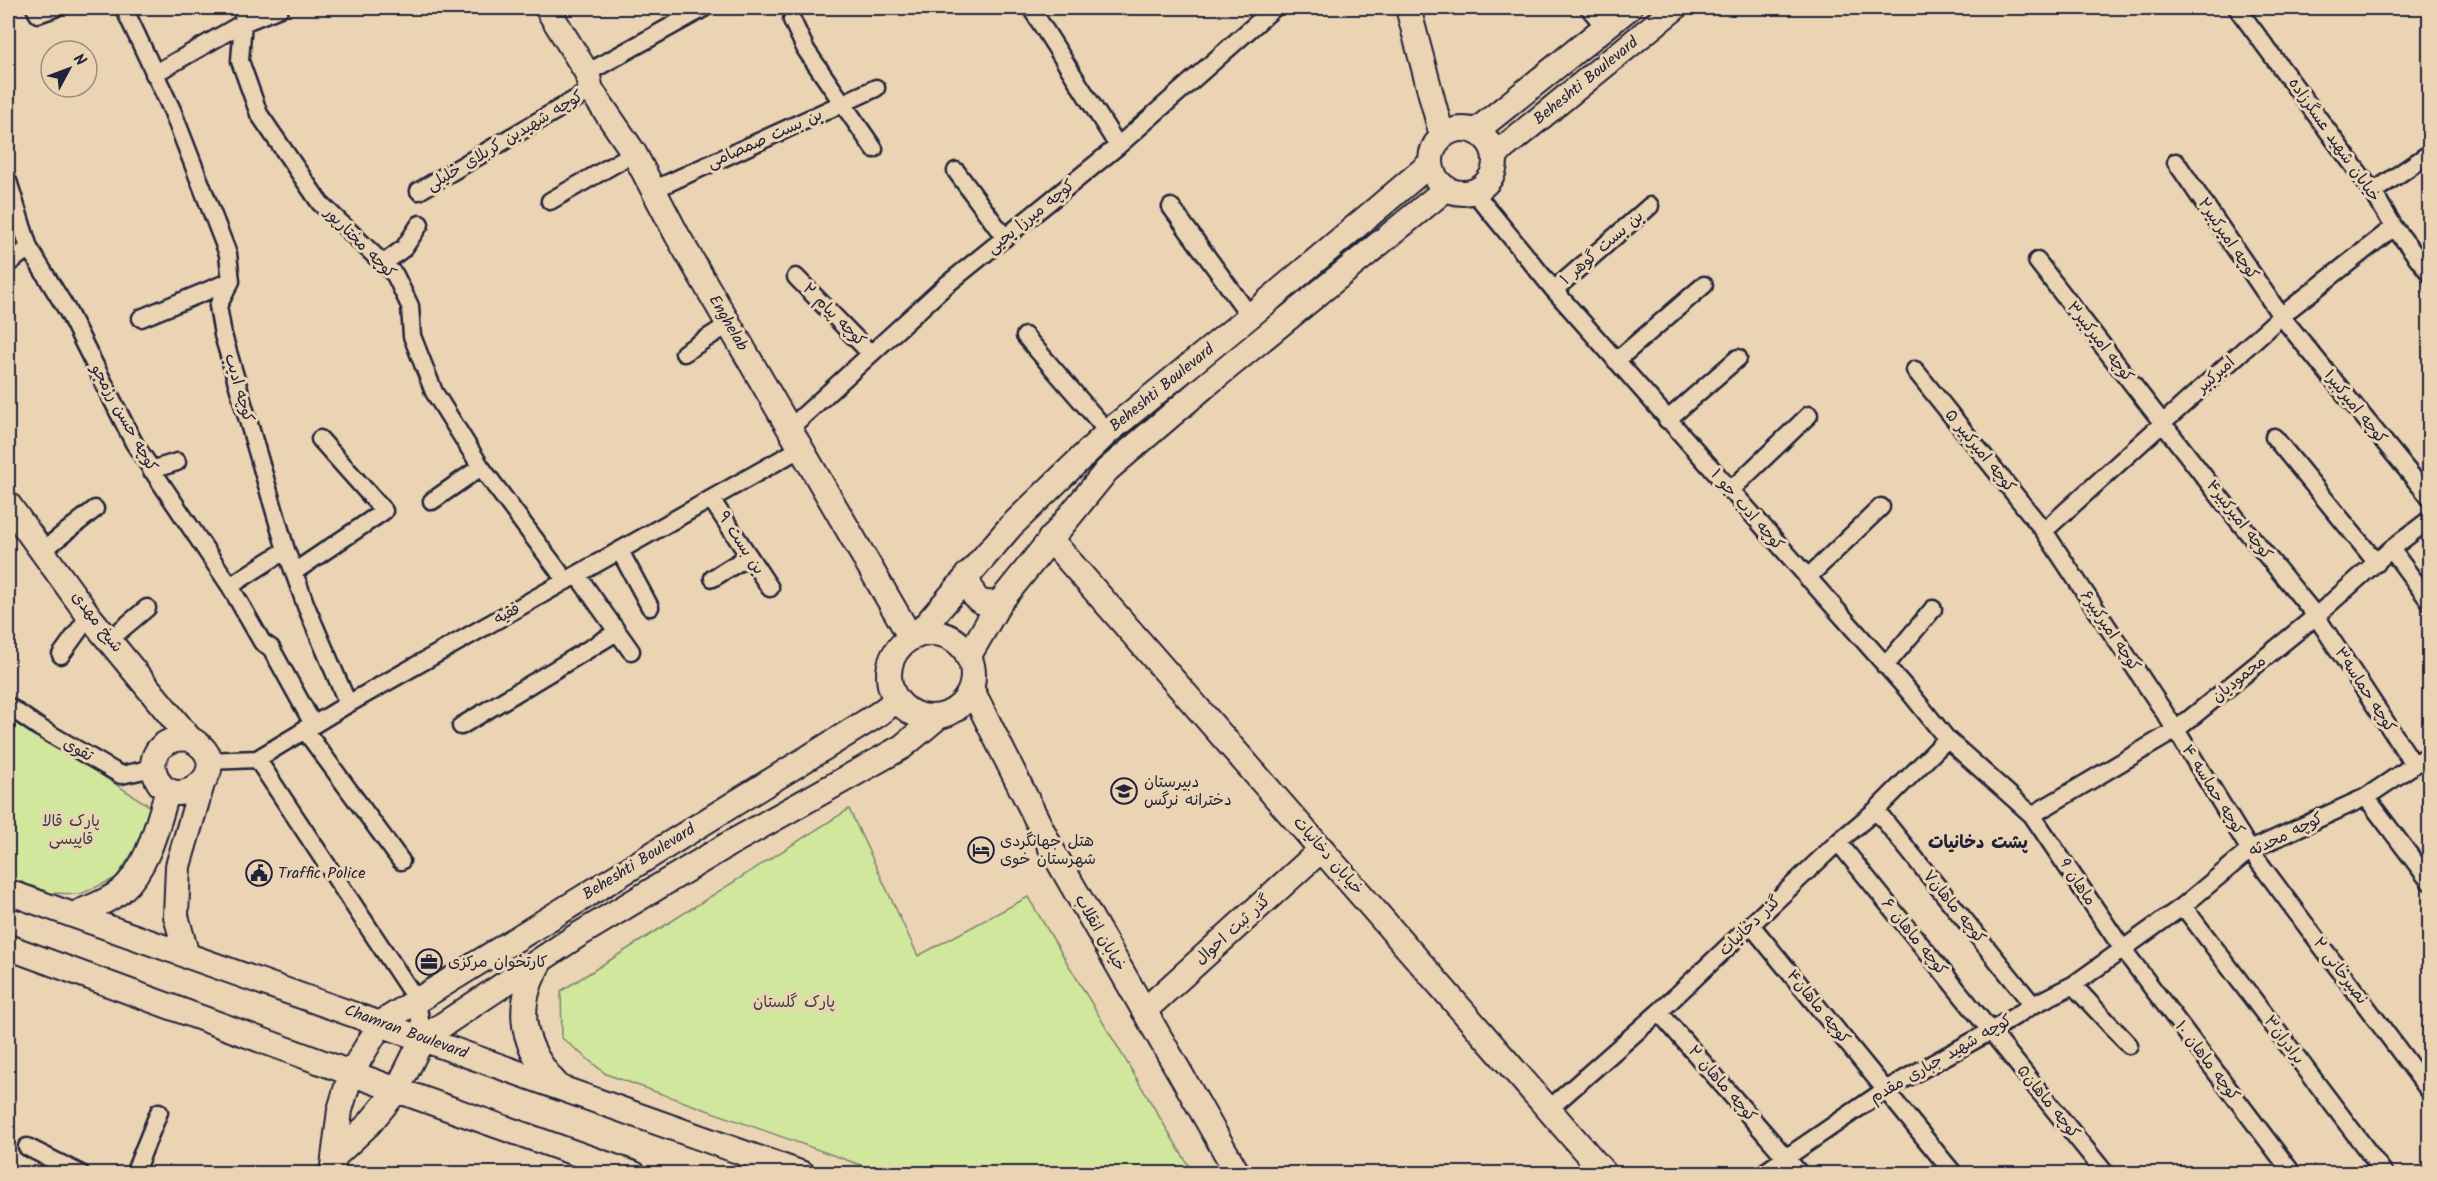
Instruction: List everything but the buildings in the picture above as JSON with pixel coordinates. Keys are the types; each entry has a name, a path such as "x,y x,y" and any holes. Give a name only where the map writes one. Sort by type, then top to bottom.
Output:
{"main road":[{"name":"Enghelab","path":"547,8 589,82 634,153 795,438 914,637"},
{"path":"1408,8 1442,136"},
{"name":"Beheshti Boulevard","path":"1476,131 1629,8"},
{"name":"Beheshti Boulevard","path":"1496,154 1676,8"},
{"path":"1458,129 1476,131 1488,140 1496,154 1495,170 1487,184 1474,192 1460,194 1446,189 1435,178 1431,163 1433,148 1442,136 1458,129"},
{"name":"Beheshti Boulevard","path":"914,637 1010,527 1108,432 1431,163"},
{"name":"Beheshti Boulevard","path":"968,657 1000,602 1107,470 1446,189"},
{"name":"شیخ مهدی","path":"8,507 89,616 190,739"},
{"name":"خیابان دخانیات","path":"1050,539 1605,1173"},
{"path":"967,575 971,590 978,600 987,605 1000,602"},
{"path":"928,633 946,637 962,646 968,657 973,677 971,688 959,707 938,717 915,714 897,700 890,687 889,673 892,659 900,647 914,637 928,633"},
{"name":"خیابان انقلاب","path":"971,688 1052,850 1238,1173"},
{"name":"Beheshti Boulevard","path":"381,1023 877,715 897,700"},
{"name":"Beheshti Boulevard","path":"423,1038 541,960 729,844 902,747 938,717"},
{"path":"187,956 176,916 178,866 205,773 204,750 190,739 181,737 164,743 154,759 154,768 161,784 168,790 186,792 205,773"},
{"path":"73,915 121,891 136,874 152,840 168,790"},
{"name":"گذر ثبت احوال","path":"1144,1011 1322,849"},
{"name":"Chamran Boulevard","path":"8,892 803,1173"},
{"path":"8,947 397,1090 634,1173"},
{"path":"541,960 525,999 524,1026 533,1052 559,1087"},
{"path":"334,1164 340,1110 351,1073 381,1023"},
{"path":"334,1164 397,1090 423,1038"}],"street":[{"path":"35,8 38,15 55,8"},
{"path":"124,8 172,110 228,254 231,281 141,318"},
{"path":"154,74 244,15 280,8"},
{"name":"کوچه شهیدین کربلای خلیلی","path":"419,192 704,8"},
{"path":"1031,8 1118,146"},
{"name":"کوچه میرزا یحیی","path":"795,438 872,354 945,285 1118,146 1274,8"},
{"path":"1589,8 1605,27"},
{"name":"خیابان شهید عسگرزاده","path":"2237,8 2373,192 2394,228 2430,274"},
{"name":"کوچه مختارپور","path":"244,15 240,60 259,114 321,203 395,275 410,306 412,336 434,392 481,467 631,651"},
{"path":"792,20 806,50 874,149"},
{"name":"بن بست صمصامی","path":"653,190 876,88"},
{"path":"550,201 634,153"},
{"path":"2373,192 2430,153"},
{"name":"کوچه امیرکبیر۲","path":"2176,162 2280,316"},
{"path":"956,171 1005,238"},
{"name":"کوچه حسن رزمجو","path":"8,182 29,248 67,310 134,443 230,586 262,642 271,648 308,727 401,861"},
{"name":"کوچه ادب جو ۱","path":"1474,192 1554,290 1911,694 1947,738 2032,815"},
{"name":"بن بست گوهر ۱","path":"1554,290 1650,206"},
{"path":"1171,207 1250,316"},
{"path":"384,263 404,248 420,224"},
{"name":"امیرکبیر","path":"2044,531 2280,316 2394,228"},
{"path":"8,264 29,248"},
{"name":"کوچه امیرکبیر۳","path":"2037,261 2164,423"},
{"name":"کوچه پیام ۲","path":"796,278 872,354"},
{"name":"کوچه ادیب","path":"231,281 218,306 223,335 286,550 348,704"},
{"path":"1616,361 1704,285"},
{"name":"کوچه امیرکبیر۱","path":"2280,316 2430,498"},
{"path":"684,353 729,324"},
{"path":"1025,336 1108,432"},
{"path":"1667,420 1738,358"},
{"name":"کوچه امیرکبیر ۵","path":"1915,370 2044,531"},
{"path":"1730,491 1809,415"},
{"name":"کوچه امیرکبیر۴","path":"2164,423 2240,523 2316,616"},
{"path":"2274,437 2377,563"},
{"name":"فقیه","path":"257,759 348,704 711,499 795,438"},
{"path":"294,572 384,511 320,439"},
{"path":"152,470 177,462"},
{"path":"432,501 481,467"},
{"name":"بن بست ۹","path":"711,499 770,588"},
{"path":"1807,578 1881,507"},
{"path":"42,550 95,509"},
{"name":"محمودیان","path":"2032,815 2176,730 2316,616 2391,549 2430,519"},
{"name":"کوچه امیرکبیر۶","path":"2044,531 2176,730"},
{"path":"2391,549 2430,602"},
{"path":"230,586 286,550"},
{"path":"620,551 650,607"},
{"path":"713,578 749,556"},
{"path":"110,639 147,608"},
{"path":"1885,666 1934,609"},
{"path":"62,655 89,616"},
{"name":"کوچه حماسه۳","path":"2316,616 2414,765"},
{"path":"460,726 617,632"},
{"name":"تقوی","path":"8,706 40,728 121,774 154,768"},
{"name":"کوچه حماسه ۴","path":"2176,730 2250,850"},
{"name":"گذر دخانیات","path":"1549,1109 1659,1012 1838,842 1876,810 1947,738"},
{"name":"کوچه محدثه","path":"2122,948 2183,906 2250,850 2366,797 2430,754"},
{"path":"205,773 257,759 417,1001 423,1038"},
{"path":"2366,797 2430,882"},
{"name":"کوچه ماهان۷","path":"1876,810 2033,1005"},
{"name":"ماهان 9","path":"2032,815 2122,948"},
{"name":"کوچه ماهان ۶","path":"1838,842 1991,1031"},
{"name":"نصیرخانی ۲","path":"2250,850 2430,1092"},
{"name":"برادران۳","path":"2183,906 2385,1173"},
{"name":"کوچه ماهان۴","path":"1751,925 1954,1173"},
{"name":"کوچه شهید جباری مقدم","path":"1761,1173 1885,1090 2033,1005 2073,985 2122,948"},
{"name":"کوچه ماهان ۱۰","path":"2122,948 2293,1173"},
{"path":"2073,985 2129,1045"},
{"name":"کوچه ماهان ۲","path":"1659,1012 1800,1173"},
{"name":"کوچه ماهان۵","path":"1991,1031 2106,1173"},
{"path":"134,1173 159,1112"},
{"path":"27,1148 81,1173"}],"green space":[{"name":"پارک قالا قاپیسی","path":"8,715 151,807 134,851 116,878 81,894 50,893 8,877"},
{"name":"پارک گلستان","path":"849,809 918,956 1028,897 1193,1173 883,1173 606,1074 562,1038 561,991"}],"place":[{"name":"دبیرستان دخترانه نرگس","path":"1124,791"},
{"name":"هتل جهانگردی شهرستان خوی","path":"981,850"},
{"name":"Traffic Police","path":"259,873"},
{"name":"کارتخوان مرکزی","path":"429,962"}],"district":[{"name":"پشت دخانیات","path":"1978,843"}]}
